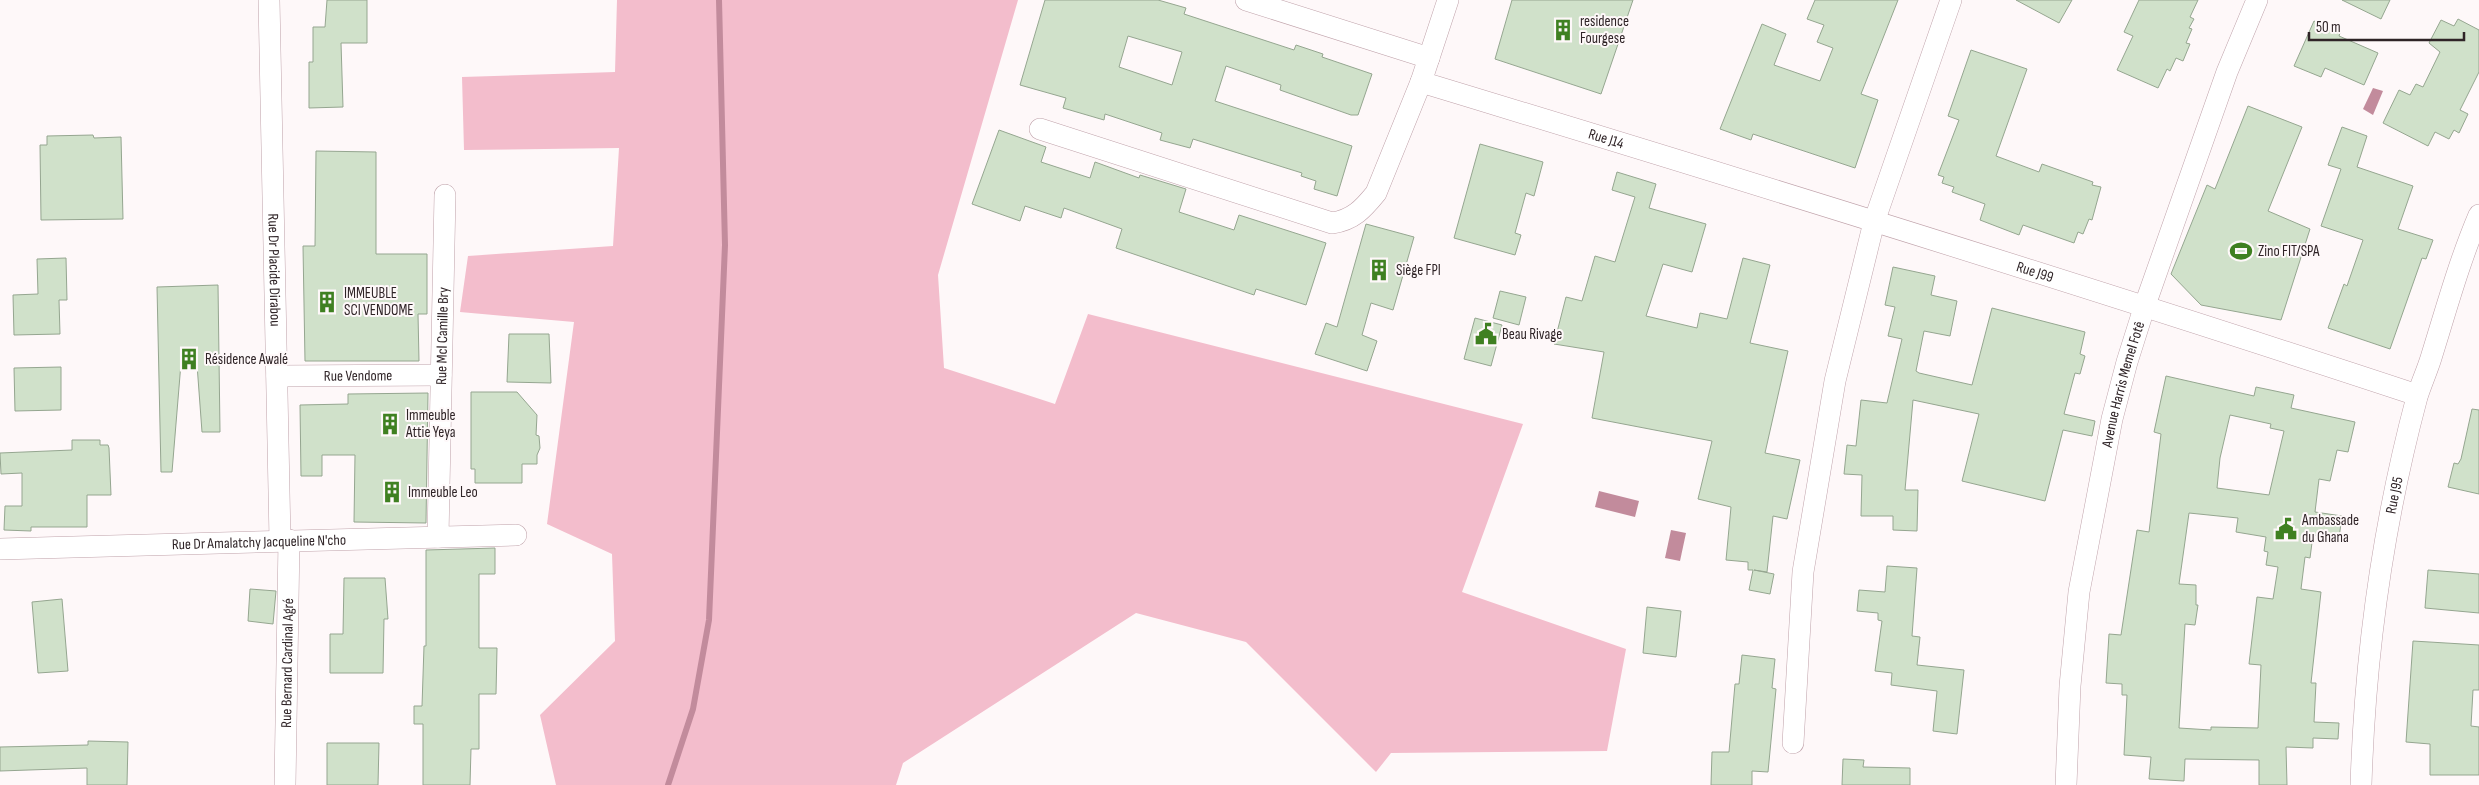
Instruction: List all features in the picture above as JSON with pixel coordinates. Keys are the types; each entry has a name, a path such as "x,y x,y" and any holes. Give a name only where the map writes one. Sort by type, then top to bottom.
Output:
{"street":[{"name":"Rue Dr Placide Dirabou","path":"269,0 276,376 284,540"},
{"path":"1246,0 1429,58"},
{"path":"1040,129 1332,223 1349,219 1364,208 1376,193 1421,82 1448,0"},
{"path":"1793,743 1803,572 1824,441 1847,328 1874,222 1951,0"},
{"name":"Avenue Harris Memel Fotê","path":"2066,785 2070,686 2079,592 2112,418 2145,305 2227,72 2258,0"},
{"name":"Rue J14","path":"1421,82 1657,153 1874,222"},
{"name":"Rue Mcl Camille Bry","path":"438,537 445,195"},
{"name":"Rue J95","path":"2361,785 2364,715 2378,582 2395,491 2417,396 2465,250 2479,215"},
{"name":"Rue J99","path":"1874,222 2145,305 2417,396"},
{"name":"Rue Vendome","path":"276,376 441,375"},
{"name":"Rue Dr Amalatchy Jacqueline N'cho","path":"0,549 516,535"},
{"name":"Rue Bernard Cardinal Agré","path":"284,540 285,785"}],"shaded area":[{"path":"617,0 1018,0 938,275 944,368 1055,404 1088,314 1523,424 1462,592 1626,649 1607,751 1391,753 1376,772 1246,642 1136,613 903,763 896,785 556,785 540,715 615,641 612,554 547,524 574,322 460,312 468,256 613,246 619,148 464,150 462,77 615,72"},
{"path":"2373,88 2383,91 2373,115 2363,109"},
{"path":"1599,491 1639,501 1635,517 1595,507"},
{"path":"1671,530 1686,533 1680,561 1665,558"}],"building":[{"path":"327,0 367,0 367,43 341,43 343,107 309,108 309,62 313,62 313,27 325,27"},
{"path":"1045,0 1158,0 1186,8 1184,14 1294,50 1296,45 1323,54 1322,57 1372,74 1358,115 1351,115 1280,90 1281,85 1226,66 1215,101 1352,146 1337,196 1314,189 1316,181 1301,176 1302,173 1193,139 1190,148 1160,140 1162,133 1105,114 1104,120 1063,108 1066,98 1020,85","holes":["1128,36 1182,52 1172,85 1119,67"]},
{"name":"residence Fourgese","path":"1512,0 1633,0 1601,94 1495,59"},
{"path":"1815,0 1898,0 1861,94 1878,100 1855,168 1753,134 1751,140 1720,129 1762,24 1786,34 1774,65 1820,81 1833,48 1817,42 1824,25 1807,19"},
{"path":"2016,0 2072,0 2059,23"},
{"path":"2139,0 2198,0 2190,17 2194,19 2189,28 2192,29 2186,43 2190,44 2183,61 2176,58 2170,71 2167,69 2158,88 2117,70 2133,36 2124,32"},
{"path":"2342,0 2390,0 2381,19"},
{"path":"2458,19 2479,30 2479,72 2460,110 2468,114 2459,133 2454,130 2449,139 2435,132 2428,146 2383,123 2399,90 2410,95 2416,84 2423,87 2440,52 2429,43 2441,20 2454,26"},
{"path":"2314,21 2340,33 2339,36 2378,53 2364,85 2325,68 2321,77 2294,66"},
{"path":"1971,50 2027,69 1996,156 2039,172 2042,164 2093,182 2092,185 2101,187 2092,220 2089,219 2083,234 2078,232 2074,243 2023,225 2019,235 1980,220 1985,204 1952,192 1954,187 1942,183 1944,177 1938,175 1959,120 1948,116"},
{"name":"Zino FIT/SPA","path":"2248,106 2302,127 2268,211 2310,229 2281,320 2201,305 2171,274 2207,185 2215,189"},
{"path":"2342,127 2367,136 2357,167 2413,186 2398,229 2433,240 2426,259 2422,258 2390,349 2328,328 2344,284 2347,286 2363,240 2321,226 2341,169 2328,165"},
{"path":"999,130 1046,147 1041,162 1090,178 1095,162 1139,178 1140,175 1186,189 1179,212 1234,230 1239,215 1326,243 1306,305 1256,289 1254,295 1116,248 1122,229 1064,208 1061,218 1025,206 1020,221 972,204"},
{"path":"93,135 94,138 121,137 123,219 41,220 40,145 47,145 47,136"},
{"path":"1480,144 1543,162 1534,196 1526,193 1515,233 1521,235 1515,255 1454,238"},
{"path":"316,151 376,152 376,254 427,254 427,314 418,314 419,361 305,361 303,246 315,246"},
{"path":"1617,172 1656,184 1649,208 1706,224 1692,272 1663,264 1646,316 1697,328 1700,313 1727,319 1743,258 1770,265 1750,343 1788,351 1765,453 1800,460 1787,519 1773,516 1767,572 1754,570 1774,574 1770,594 1749,590 1753,570 1748,570 1748,562 1726,560 1731,507 1698,499 1712,441 1592,418 1604,352 1554,344 1566,297 1582,301 1595,256 1615,262 1635,197 1612,190"},
{"name":"Siège FPI","path":"1366,224 1414,237 1393,310 1371,303 1362,335 1377,341 1367,371 1315,354 1326,323 1337,327"},
{"path":"66,258 67,300 59,300 60,334 14,335 13,295 38,294 37,259"},
{"path":"1893,267 1935,276 1931,295 1957,301 1950,336 1924,331 1916,371 1919,373 1972,385 1992,308 2085,332 2080,354 2085,356 2080,374 2075,373 2064,414 2095,421 2092,436 2063,430 2045,501 1962,481 1979,414 1913,400 1905,490 1918,490 1917,531 1893,530 1893,516 1861,516 1862,475 1844,474 1847,445 1856,446 1861,400 1887,403 1902,339 1888,336 1895,307 1885,305"},
{"name":"Résidence Awalé","path":"218,285 220,432 202,432 196,351 182,351 172,472 161,472 157,287"},
{"path":"1500,291 1526,297 1519,325 1493,318"},
{"path":"1475,318 1502,325 1491,366 1464,359"},
{"path":"509,334 549,334 551,383 507,382"},
{"path":"61,367 61,410 15,411 14,368"},
{"path":"2166,376 2254,396 2256,387 2294,395 2291,408 2355,422 2348,452 2337,450 2330,481 2319,479 2315,512 2342,516 2339,538 2313,535 2310,558 2305,557 2301,589 2321,592 2311,683 2316,683 2314,722 2339,723 2338,739 2313,738 2313,748 2286,747 2287,785 2259,785 2259,760 2185,759 2184,781 2149,779 2151,757 2124,755 2127,695 2122,695 2122,684 2106,683 2109,634 2121,635 2137,530 2149,532 2161,434 2154,432","holes":["2230,415 2271,424 2270,428 2284,431 2269,495 2217,488 2220,458","2189,513 2238,518 2236,532 2266,537 2264,551 2268,552 2266,565 2278,567 2273,599 2257,597 2249,664 2261,665 2258,728 2211,727 2211,730 2179,728 2185,624 2195,625 2198,605 2196,605 2196,585 2179,584"]},
{"path":"471,392 517,392 537,415 536,435 539,436 540,448 537,455 537,464 522,464 522,483 475,483 475,469 471,469"},
{"path":"428,393 426,523 354,522 355,455 322,455 322,476 301,476 300,405 348,404 348,394"},
{"path":"2472,409 2479,410 2479,494 2448,487 2454,463 2458,464 2461,459"},
{"path":"72,440 100,440 100,445 108,445 109,448 111,495 87,495 87,527 31,527 31,531 4,530 5,506 22,506 22,473 1,474 0,453 72,450"},
{"path":"495,548 495,574 479,574 479,648 497,648 496,694 479,694 479,749 471,749 470,785 423,785 423,724 414,724 414,706 422,706 424,646 426,646 426,550"},
{"path":"1887,566 1917,568 1912,636 1920,637 1917,665 1964,670 1957,734 1933,731 1937,691 1891,685 1892,673 1875,671 1882,621 1878,620 1878,613 1857,611 1859,590 1885,592"},
{"path":"2428,570 2479,574 2479,613 2425,608"},
{"path":"344,578 385,578 388,619 384,619 383,673 330,673 330,634 343,634"},
{"path":"250,589 276,591 273,624 248,621"},
{"path":"62,599 68,671 38,673 32,602"},
{"path":"1647,607 1681,611 1676,657 1643,653"},
{"path":"2413,641 2479,645 2479,690 2473,690 2471,726 2479,727 2479,775 2430,775 2430,744 2406,742"},
{"path":"1742,655 1775,659 1772,688 1776,689 1768,772 1752,771 1752,785 1711,785 1712,752 1729,752 1735,684 1739,684"},
{"path":"88,741 128,742 127,785 87,785 87,768 0,771 0,747 88,745"},
{"path":"327,743 379,743 378,785 327,785"},
{"path":"1843,759 1864,760 1863,767 1910,768 1910,785 1842,785"}],"waterway":[{"path":"668,785 693,709 709,620 725,245 719,0"}],"place":[{"name":"residence Fourgese","path":"1563,30"},
{"name":"Zino FIT/SPA","path":"2241,251"},
{"name":"Siège FPI","path":"1379,270"},
{"name":"IMMEUBLE SCI VENDOME","path":"327,302"},
{"name":"Beau Rivage","path":"1486,334"},
{"name":"Résidence Awalé","path":"189,359"},
{"name":"Immeuble Attie Yeya","path":"390,424"},
{"name":"Immeuble Leo","path":"392,492"},
{"name":"Ambassade du Ghana","path":"2286,529"}]}
